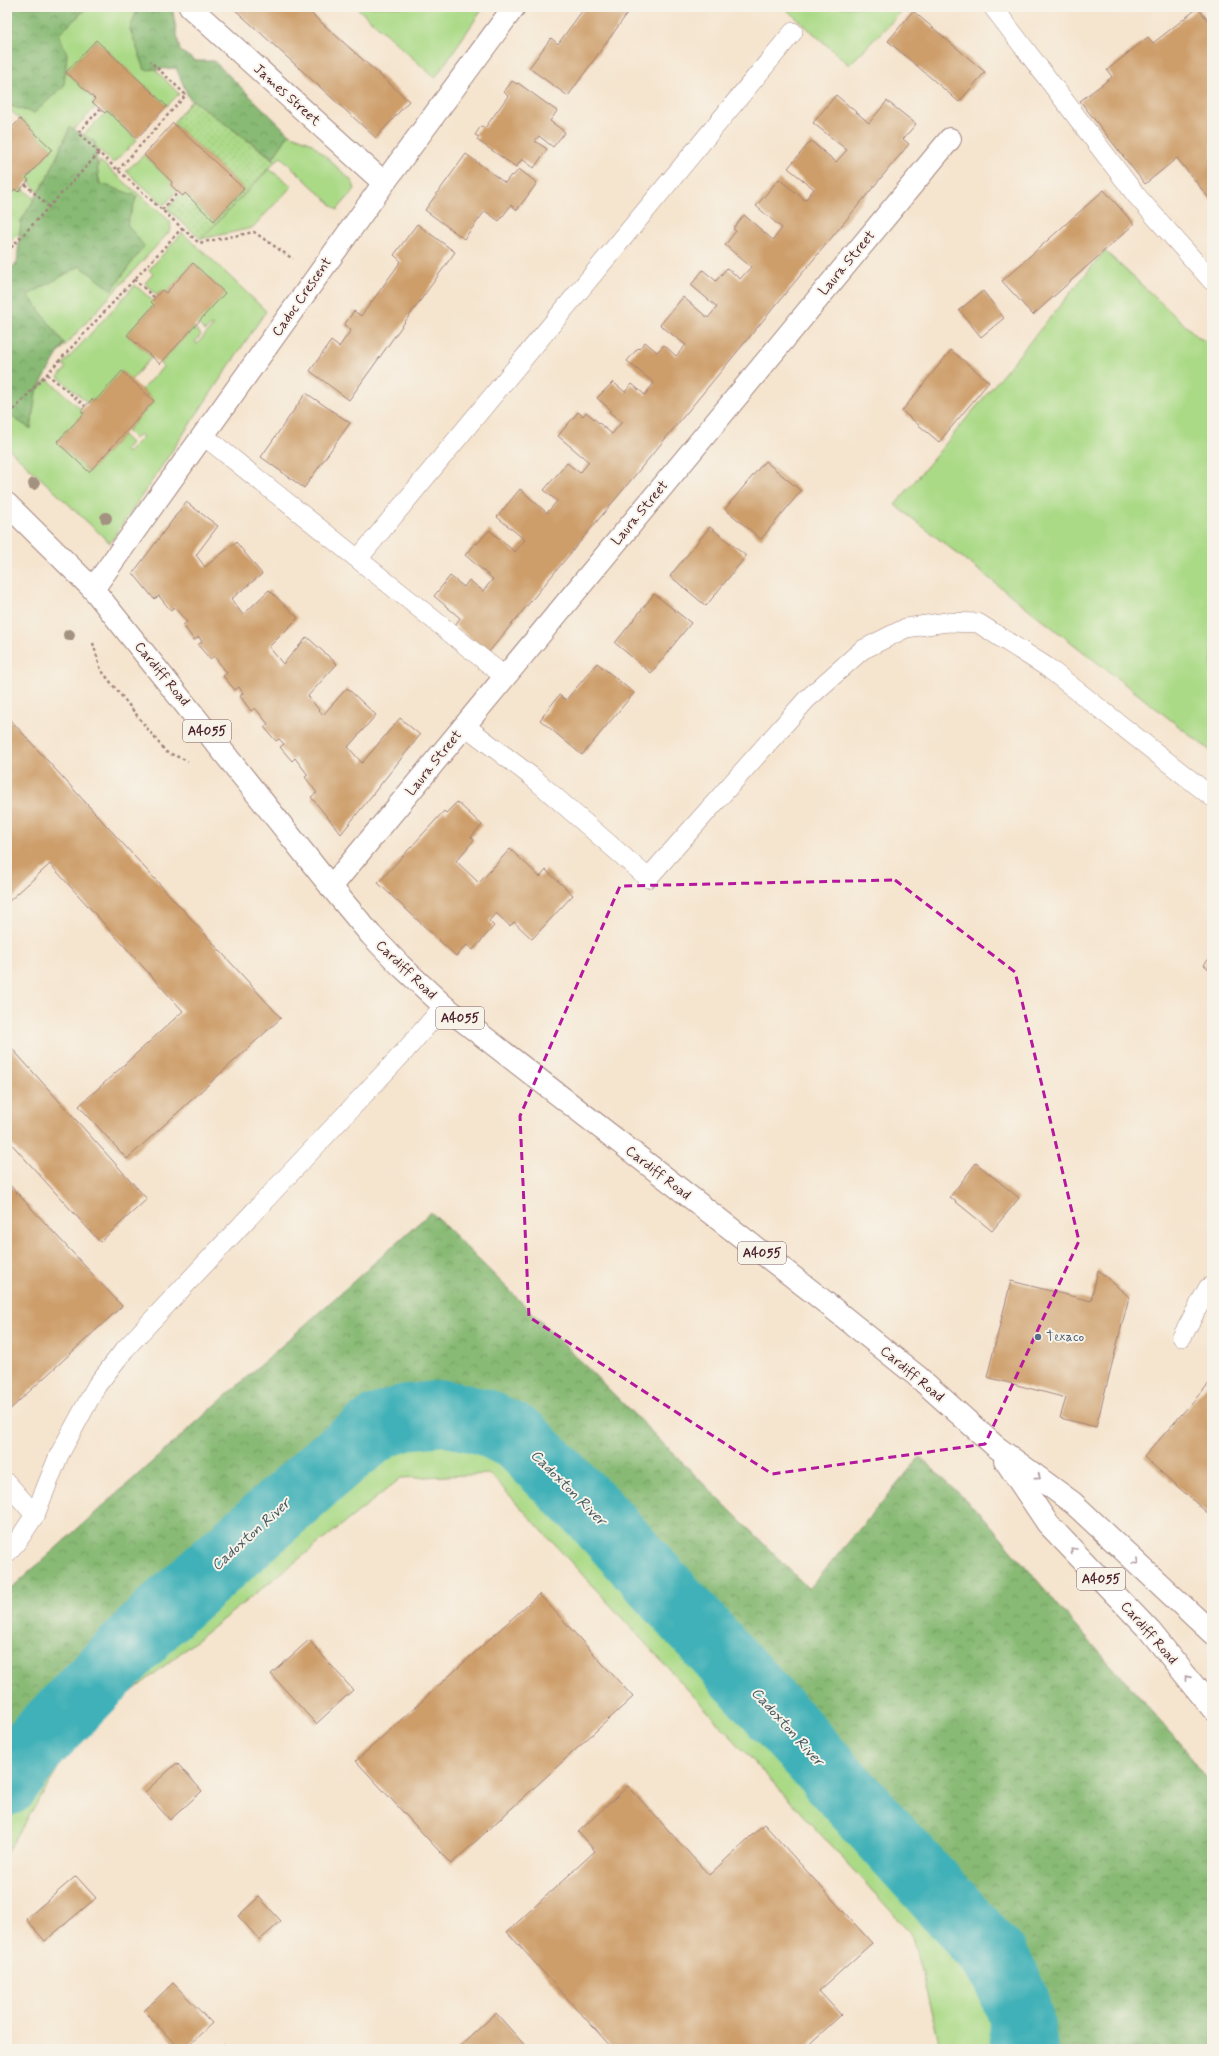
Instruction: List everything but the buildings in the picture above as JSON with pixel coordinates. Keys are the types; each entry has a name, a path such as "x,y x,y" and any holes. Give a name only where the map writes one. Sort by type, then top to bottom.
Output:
{"main road":[{"name":"James Street","path":"190,7 384,183"},
{"name":"Cadoc Crescent","path":"93,589 384,183 514,7"},
{"name":"Laura Street","path":"331,888 504,676 950,139"},
{"name":"Cardiff Road","path":"7,504 93,589 331,888 400,966 444,1006 815,1294 916,1376 995,1446 1073,1503 1212,1633"},
{"name":"Cardiff Road","path":"995,1446 1048,1524 1150,1631 1212,1708"}],"lane":[{"path":"993,7 1136,194 1212,281"},
{"path":"358,559 793,32"},
{"path":"204,436 504,676"},
{"path":"464,725 531,776 648,878 806,700 862,650 906,628 947,622 978,623 1047,667 1212,797"},
{"path":"7,1552 19,1540 35,1515 59,1455 75,1423 97,1385 125,1349 404,1052 444,1006"},
{"path":"1182,1336 1208,1288 1212,1286"},
{"path":"7,1483 35,1515"}],"path":[{"path":"118,170 186,95 150,61"},
{"path":"100,109 78,133 199,243 254,232 318,275"},
{"path":"7,252 99,153"},
{"path":"25,184 50,206"},
{"path":"162,210 178,192"},
{"path":"7,417 182,228"},
{"path":"134,279 154,298"},
{"path":"48,374 85,406"},
{"path":"93,643 101,670 166,752 188,761"}],"highlighted area":[{"path":"895,880 1015,972 1079,1241 985,1444 772,1474 529,1317 520,1116 620,886"}],"green space":[{"path":"7,7 88,7 59,34 67,54 64,86 34,113 7,105"},
{"path":"88,7 138,7 130,29 145,69 155,69 179,94 167,106 96,40 66,72 95,99 93,102 97,106 74,129 70,127 48,177 38,192 26,178 52,149 7,107 7,105 34,113 67,54 59,34"},
{"path":"138,7 172,7 180,51 196,61 214,61 289,134 273,158 189,98 176,68 145,70 130,29"},
{"path":"356,7 484,7 435,78"},
{"path":"784,7 906,7 849,65"},
{"path":"192,100 276,161 201,239 167,209 181,194 185,193 214,221 244,189 173,123"},
{"path":"107,111 137,140 113,163 96,147 95,142 83,135"},
{"path":"70,127 95,142 99,183 137,196 127,224 144,246 112,290 80,266 28,295 64,343 36,392 31,429 7,414 7,271 17,263 21,221 48,177"},
{"path":"289,134 310,142 352,181 355,189 337,210 281,157 276,161 273,158"},
{"path":"144,155 172,182 171,185 177,191 164,205 126,171"},
{"path":"100,161 170,221 171,230 58,353 64,343 27,295 80,266 127,224 101,185 98,176"},
{"path":"269,169 292,186 252,228 201,239"},
{"path":"22,188 35,199 21,221 20,232 7,245 7,198 15,189 18,192"},
{"path":"182,233 266,311 110,543 7,447 7,422 12,417 31,428 36,392 47,379 84,413 57,442 89,472 123,435 131,443 125,450 127,453 143,437 140,434 135,439 127,431 154,401 142,389 163,367 160,364 194,327 201,335 195,342 197,344 213,326 211,325 205,331 197,323 225,293 193,263 166,293 162,290 157,295 145,283 153,274 149,270"},
{"path":"1105,251 1199,338 1212,344 1212,752 895,505"},
{"path":"135,285 153,301 154,305 127,335 152,357 131,380 122,371 95,401 92,399 88,403 58,377 66,368 63,364"},
{"path":"431,1212 809,1589 920,1457 984,1517 1067,1616 1183,1746 1212,1787 1212,2049 1025,2049 1022,2024 1016,2002 995,1957 751,1688 514,1461 466,1439 420,1439 391,1448 160,1616 38,1741 7,1777 7,1592"},
{"path":"444,1413 596,1515 995,1957 1016,2002 1022,2024 1025,2049 941,2049 911,1933 490,1474 401,1478 81,1732 7,1852 7,1777 38,1741 160,1616 407,1417"}],"waterway":[{"name":"Cadoxton River","path":"7,1783 38,1741 160,1616 333,1462 378,1427 407,1417 444,1413 485,1422 519,1439 596,1515 995,1957 1016,2002 1022,2024 1025,2049"}],"place":[{"name":"Texaco","path":"1038,1337"}]}
